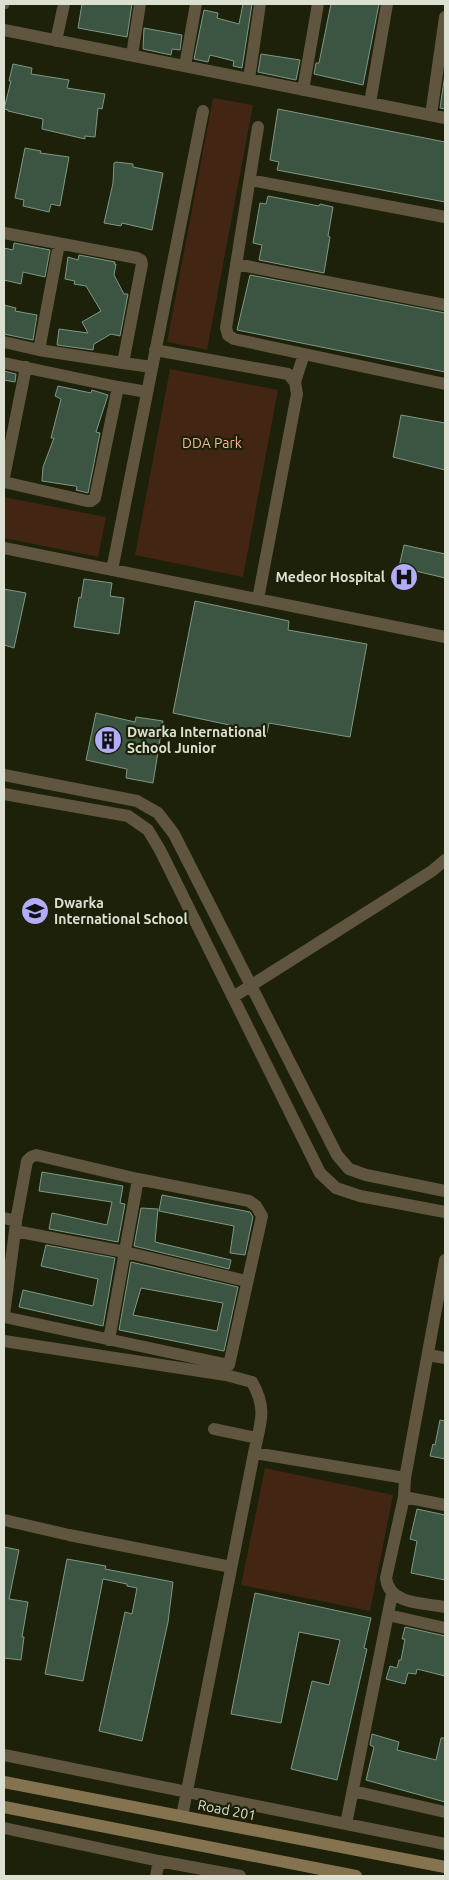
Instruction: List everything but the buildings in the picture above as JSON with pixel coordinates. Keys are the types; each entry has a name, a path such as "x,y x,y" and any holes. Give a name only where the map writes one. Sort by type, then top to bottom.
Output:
{"main road":[{"name":"Road 201","path":"4,1782 445,1867"},
{"path":"4,1807 356,1876"}],"street":[{"path":"56,40 64,4"},
{"path":"132,56 140,4"},
{"path":"185,66 196,4"},
{"path":"249,79 260,4"},
{"path":"302,90 318,4"},
{"path":"370,103 387,4"},
{"path":"431,115 445,17"},
{"path":"4,30 445,118"},
{"path":"112,570 203,111"},
{"path":"258,127 226,328 228,335 234,339 445,384"},
{"path":"250,180 445,217"},
{"path":"4,233 141,260 123,363"},
{"path":"39,350 60,244"},
{"path":"236,264 445,305"},
{"path":"4,342 39,350 152,367"},
{"path":"155,350 288,374 294,382 297,394 258,600"},
{"path":"294,382 304,354"},
{"path":"4,363 147,392"},
{"path":"4,477 26,367"},
{"path":"4,482 92,501 95,498 118,387"},
{"path":"4,548 445,638"},
{"path":"4,775 137,801 158,813 174,834 337,1155 349,1169 366,1175 445,1190"},
{"path":"4,794 128,816 148,830 160,850 320,1173 336,1188 360,1196 445,1212"},
{"path":"233,997 432,871 445,860"},
{"path":"182,1816 263,1408 260,1395 252,1382 227,1370 4,1316 12,1223 27,1161 31,1156 36,1155 138,1179 250,1201 256,1206 262,1216 227,1370"},
{"path":"109,1340 138,1179"},
{"path":"12,1223 246,1281"},
{"path":"445,1260 405,1478 404,1496 386,1578 392,1594 400,1599 445,1607"},
{"path":"4,1341 227,1370"},
{"path":"428,1355 445,1358"},
{"path":"214,1429 257,1438"},
{"path":"254,1453 405,1478"},
{"path":"404,1496 445,1505"},
{"path":"4,1520 231,1568"},
{"path":"346,1824 392,1594"},
{"path":"388,1615 445,1628"},
{"path":"4,1755 445,1844"},
{"path":"353,1791 445,1812"},
{"path":"4,1828 159,1861 192,1872 240,1876"},
{"path":"156,1876 159,1861"}],"green space":[{"path":"213,98 253,105 207,350 167,342"},
{"name":"DDA Park","path":"170,369 278,390 243,577 135,555"},
{"path":"4,497 106,517 98,557 4,538"},
{"path":"265,1468 393,1495 370,1611 241,1585"}],"place":[{"name":"Medeor Hospital","path":"404,577"},
{"name":"Dwarka International School Junior","path":"108,740"},
{"name":"Dwarka International School","path":"35,911"}]}
